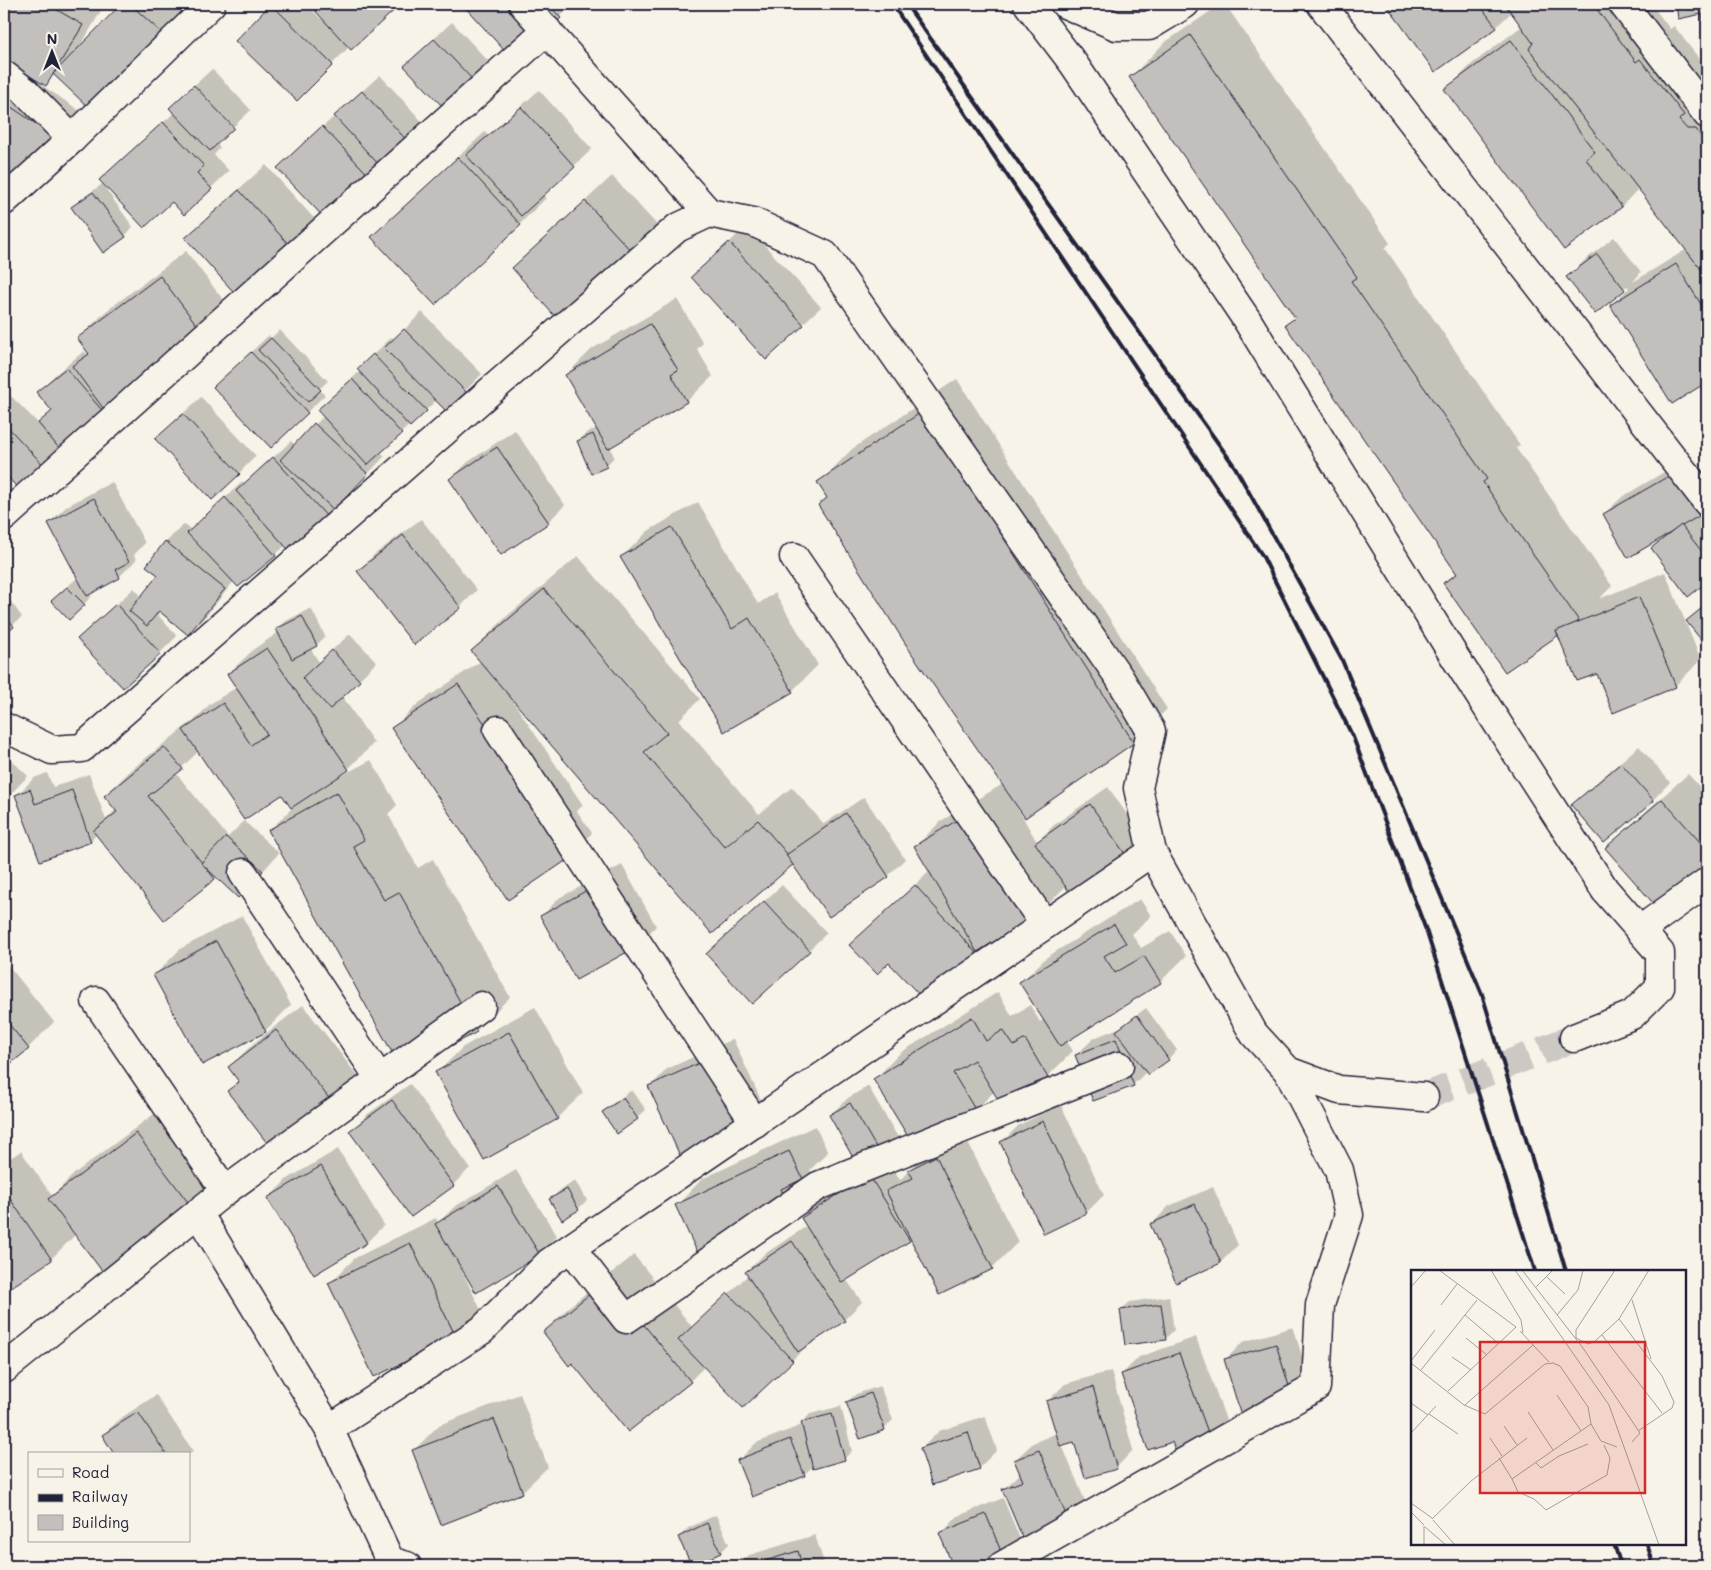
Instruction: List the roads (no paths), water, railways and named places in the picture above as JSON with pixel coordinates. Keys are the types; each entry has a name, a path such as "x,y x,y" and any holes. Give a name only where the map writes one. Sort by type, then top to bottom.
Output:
{"street":[{"path":"523,4 709,213"},
{"path":"1028,4 1073,63 1246,320 1472,684 1605,890 1660,953 1660,987 1632,1015 1574,1038"},
{"path":"1065,4 1116,26 1149,26 1185,4"},
{"path":"1321,4 1707,502"},
{"path":"1623,4 1707,114"},
{"path":"4,201 72,139 195,9"},
{"path":"4,517 547,30"},
{"path":"4,76 26,92 72,139"},
{"path":"4,727 52,750 82,748 677,228 709,213 753,222 825,255 1107,661 1151,731 1138,788 1152,852 1254,1034 1288,1070 1339,1170 1349,1215 1320,1305 1316,1387 1002,1566"},
{"path":"794,557 1045,925"},
{"path":"498,730 755,1123"},
{"path":"329,1429 482,1330 550,1262 1152,852"},
{"path":"244,873 380,1079"},
{"path":"1640,930 1707,882"},
{"path":"96,1001 225,1191"},
{"path":"4,1369 225,1191 481,1006"},
{"path":"571,1248 626,1319 818,1186 1119,1066"},
{"path":"1288,1070 1339,1090 1424,1096"},
{"path":"198,1213 329,1429 390,1561 407,1566"}],"tunnel":[{"path":"1424,1097 1574,1038"}],"railway":[{"path":"892,4 1262,555 1353,737 1426,930 1535,1270"},
{"path":"906,4 1235,467 1342,660 1482,994 1566,1270"},
{"path":"1614,1545 1621,1566"},
{"path":"1647,1545 1654,1566"}]}
